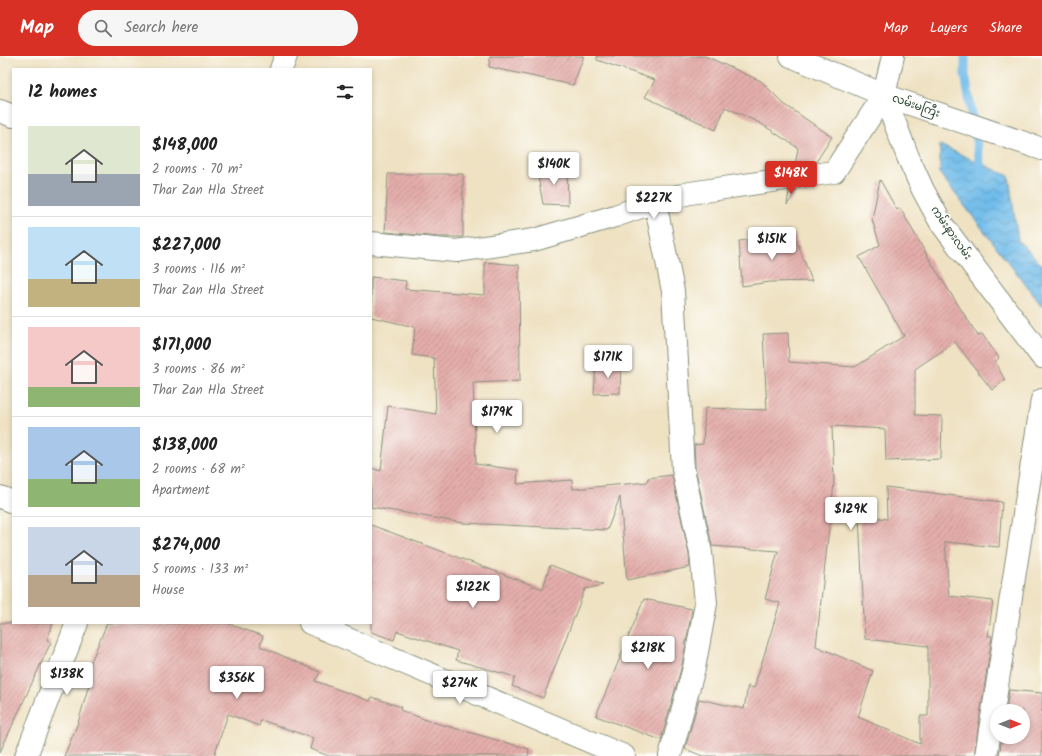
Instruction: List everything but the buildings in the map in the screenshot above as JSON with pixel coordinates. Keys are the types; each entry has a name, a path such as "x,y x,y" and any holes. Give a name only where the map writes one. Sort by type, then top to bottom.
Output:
{"street":[{"path":"281,68 286,56"},
{"name":"လမ်းမကြီး","path":"791,56 884,95 1042,149"},
{"path":"372,243 456,251 534,240 615,216 655,202 690,193 834,172 884,95 893,56"},
{"name":"ကမ်းနားလမ်း","path":"884,95 922,190 941,223 1042,357"},
{"path":"0,111 12,116"},
{"path":"655,202 673,291 683,469 701,553 706,603 694,668 670,756"},
{"path":"986,756 1042,400"},
{"path":"0,497 12,502"},
{"path":"26,756 77,624"},
{"path":"312,624 582,748 624,756"}],"water":[{"path":"940,145 1009,176 1018,240 1042,265 1042,306 940,174"}],"waterway":[{"path":"965,56 965,74 982,175"}]}
